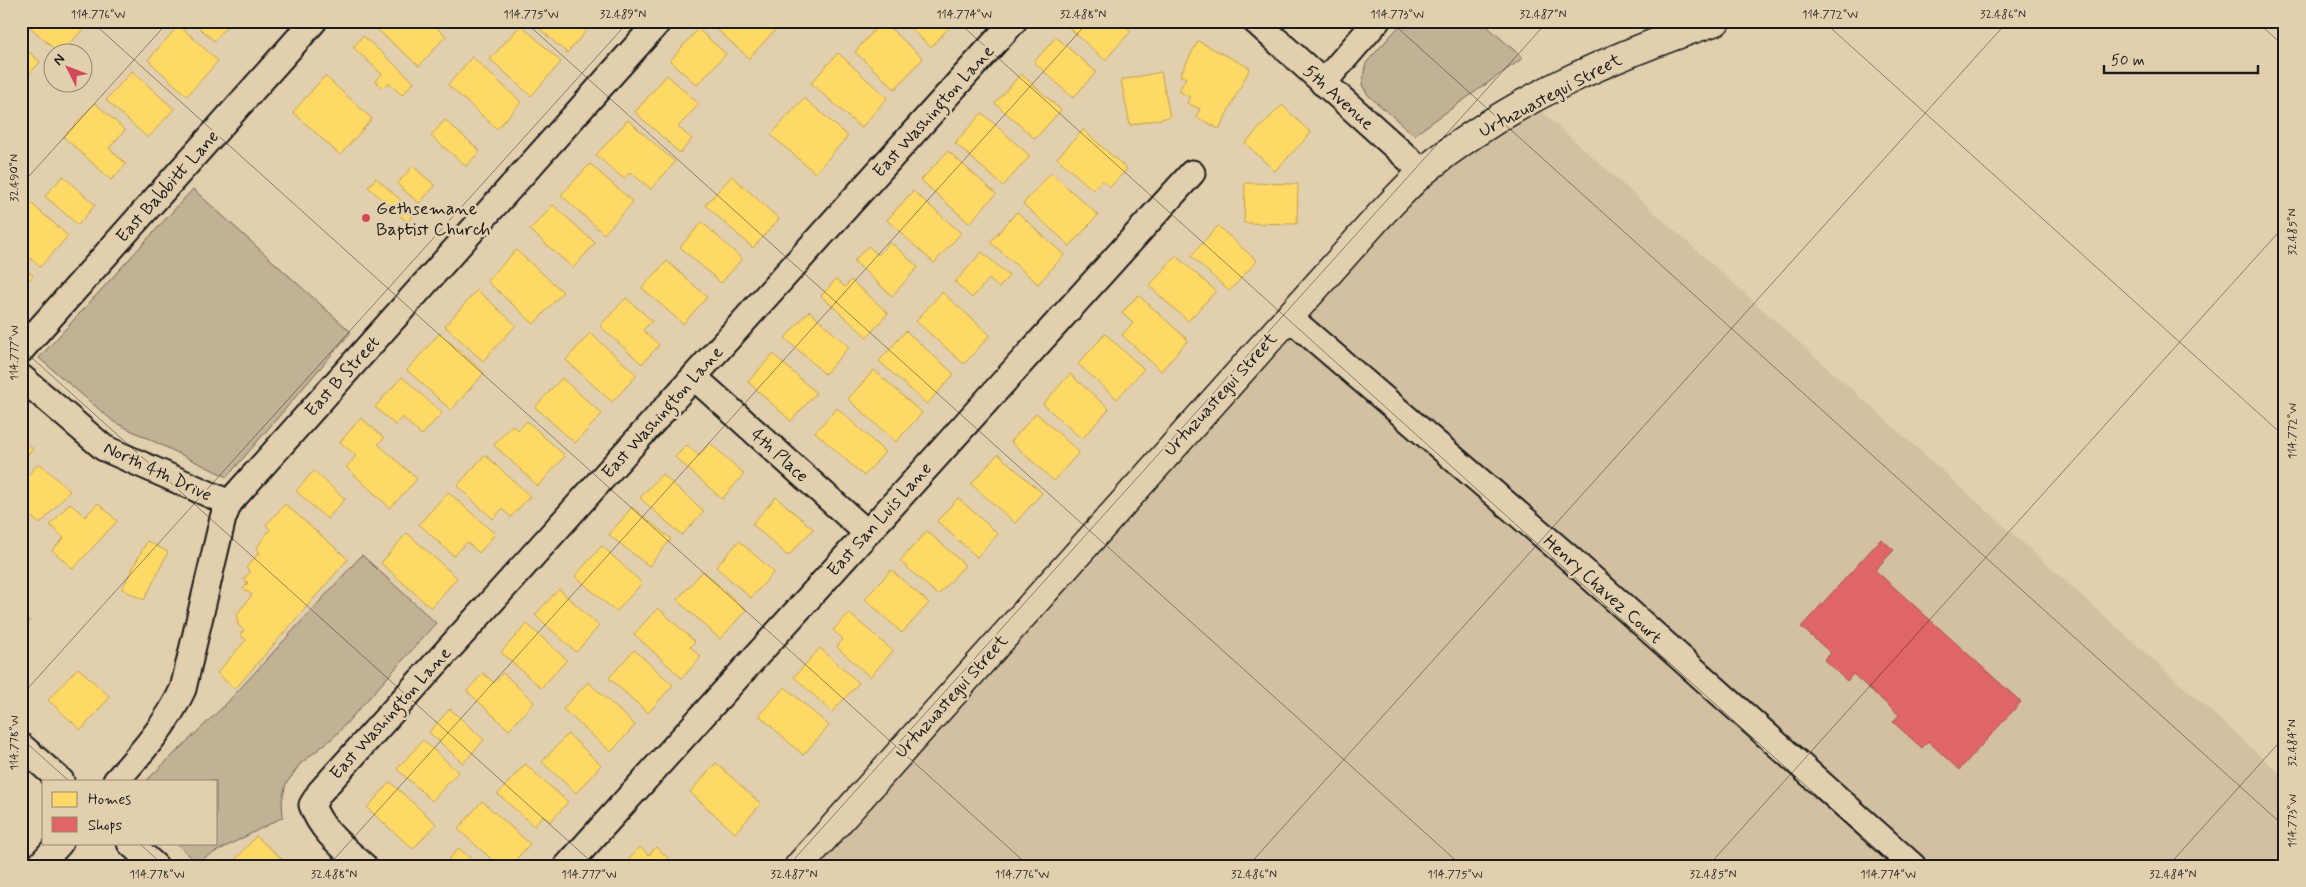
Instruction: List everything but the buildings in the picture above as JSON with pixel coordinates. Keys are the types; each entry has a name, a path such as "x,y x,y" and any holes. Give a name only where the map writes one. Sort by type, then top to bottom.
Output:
{"main road":[{"name":"Urtuzuastegui Street","path":"799,866 1381,214 1423,172 1474,134 1572,79 1626,55 1716,21"}],"street":[{"name":"East Babbitt Lane","path":"21,350 314,21"},
{"name":"East B Street","path":"117,780 161,727 174,709 183,689 223,518 229,503 658,21"},
{"name":"East Washington Lane","path":"364,866 325,830 316,818 312,805 330,780 1014,21"},
{"name":"5th Avenue","path":"1255,21 1423,172"},
{"path":"1323,83 1377,21"},
{"name":"East San Luis Lane","path":"567,866 866,532 1192,173"},
{"name":"Henry Chavez Court","path":"1289,317 1567,556 1913,866"},
{"name":"North 4th Drive","path":"21,377 104,448 229,503"},
{"name":"4th Place","path":"694,377 866,532"},
{"path":"21,746 59,780"},
{"path":"39,866 59,844"},
{"path":"131,844 155,866"}],"shaded area":[{"path":"1404,21 1481,21 1523,58 1414,135 1368,95 1362,85 1366,63"},
{"path":"1530,101 2285,778 2285,866 799,866 1381,214"},
{"path":"193,189 351,332 227,477 114,422 39,358"},
{"path":"362,555 436,623 335,736 300,764 286,784 282,800 283,817 196,862 177,844 218,844 218,780 147,780 226,704"}],"place":[{"name":"Gethsemane Baptist Church","path":"366,218"}]}
